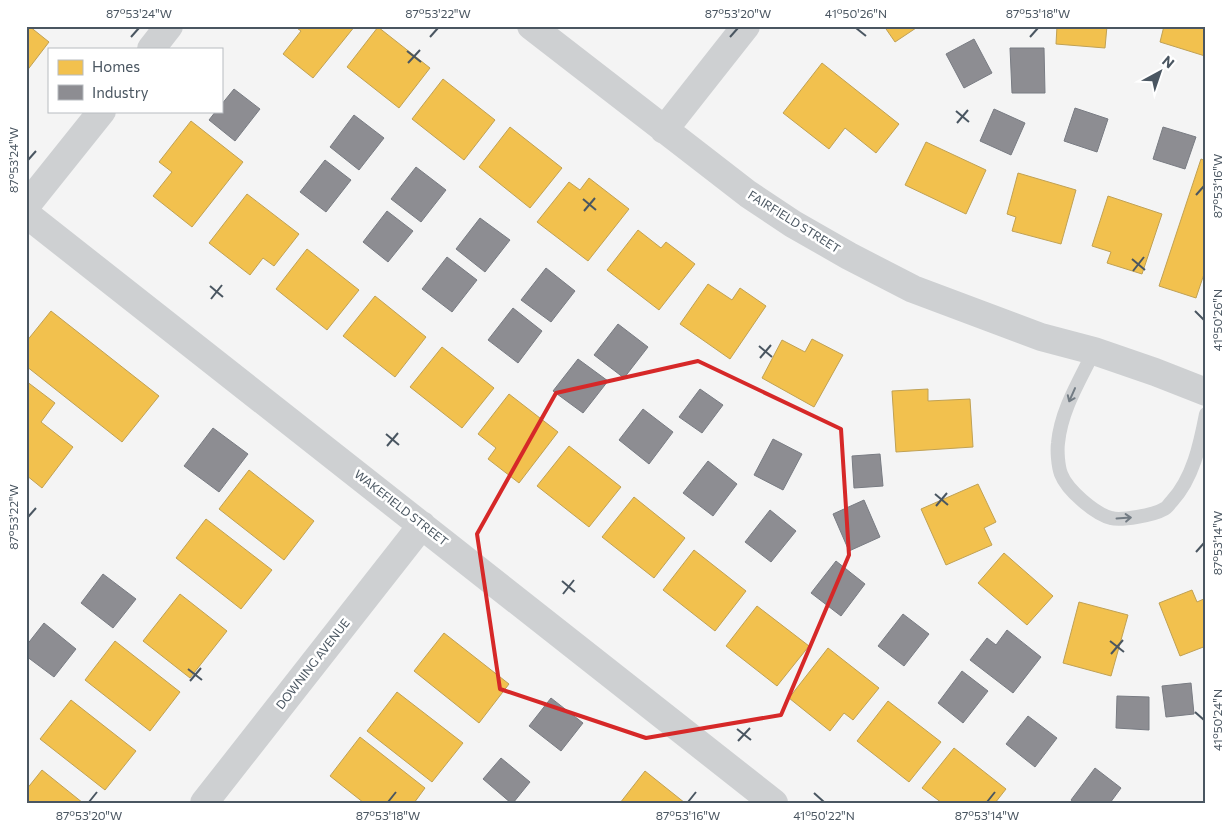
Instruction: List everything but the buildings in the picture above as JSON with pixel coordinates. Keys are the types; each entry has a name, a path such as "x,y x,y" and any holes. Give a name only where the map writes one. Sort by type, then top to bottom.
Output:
{"street":[{"path":"153,48 170,26"},
{"name":"FAIRFIELD STREET","path":"531,26 748,194 793,224 913,289 1041,337 1094,351 1206,392"},
{"path":"664,130 746,26"},
{"path":"26,206 101,112"},
{"name":"WAKEFIELD STREET","path":"26,214 774,803"},
{"name":"DOWNING AVENUE","path":"204,803 422,525"}],"lane":[{"path":"1094,351 1072,394 1063,419 1058,444 1061,473 1072,491 1090,507 1112,518 1141,516 1164,509 1183,489 1193,465 1206,414"}],"highlighted area":[{"path":"698,361 841,429 849,555 781,715 646,738 500,689 477,534 556,393"}]}
